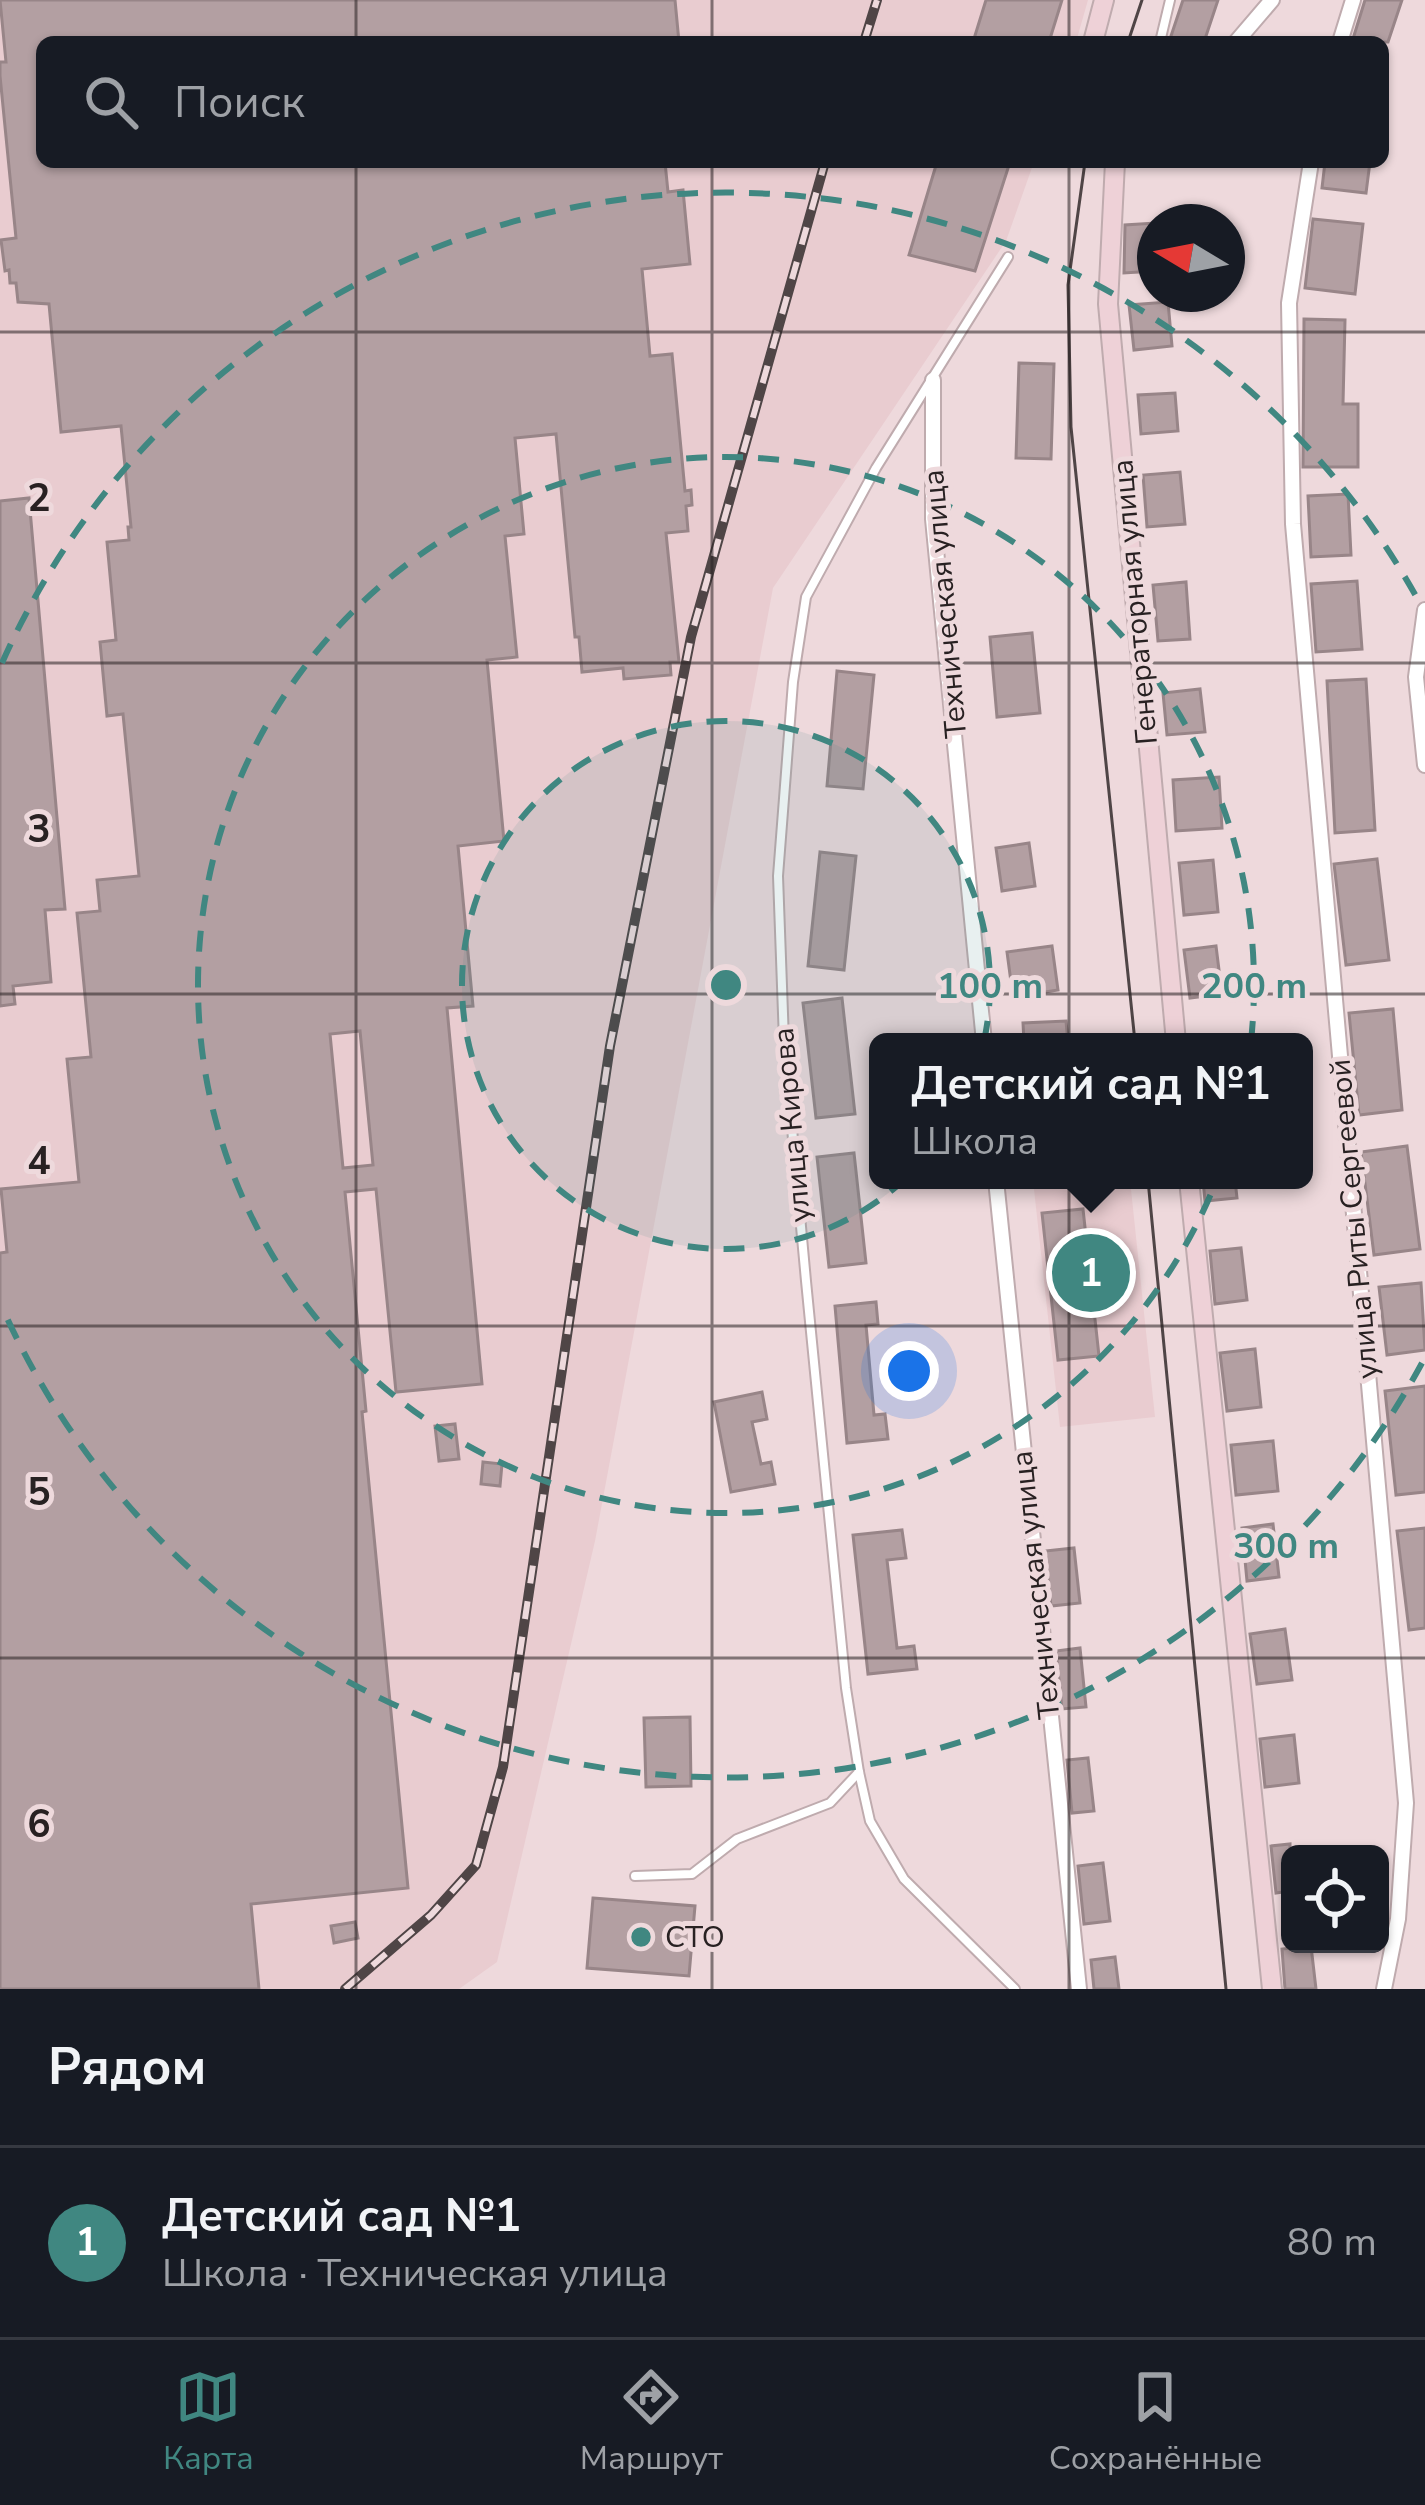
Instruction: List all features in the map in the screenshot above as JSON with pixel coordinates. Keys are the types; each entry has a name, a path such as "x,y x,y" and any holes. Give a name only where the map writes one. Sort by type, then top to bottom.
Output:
{"main road":[{"path":"1095,36 1104,0"},
{"name":"Генераторная улица","path":"1115,168 1108,304 1175,1033"},
{"path":"1190,1189 1272,1989"}],"street":[{"path":"1241,36 1272,0"},
{"path":"1342,36 1354,0"},
{"name":"улица Риты Сергеевой","path":"1310,168 1289,303 1293,524 1406,1803 1398,1919 1384,1989"},
{"name":"Техническая улица","path":"933,380 933,519 983,1033"},
{"path":"1425,610 1415,677 1425,765"},
{"name":"Техническая улица","path":"997,1189 1078,1989"}],"lane":[{"path":"1161,36 1169,0"},
{"name":"улица Кирова","path":"1008,257 835,538 806,597 793,682 778,876 784,1041 803,1259 846,1688 870,1821 904,1879 1016,1989"},
{"path":"635,1876 692,1874 736,1839 830,1804 860,1772"}],"shaded area":[{"path":"0,0 1088,0 1078,36 36,36 36,168 1032,168 1006,241 773,588 595,1541 497,1962 459,1989 0,1989"},
{"path":"1034,1189 1131,1189 1155,1417 1060,1427"}],"building":[{"path":"0,0 675,0 678,36 36,36 36,168 666,168 668,192 683,190 690,264 642,269 650,356 672,354 685,491 691,490 692,505 686,506 688,531 666,533 679,662 670,662 671,675 624,679 623,668 582,672 556,434 515,438 524,534 505,536 517,657 487,660 504,841 458,846 473,1006 447,1008 482,1384 396,1392 376,1189 345,1192 408,1888 251,1904 259,1989 0,1989 0,1253 7,1252 1,1189 79,1182 67,1059 91,1057 77,913 100,911 97,880 139,876 123,714 107,716 100,642 116,640 107,542 129,540 131,527 121,426 61,432 49,304 18,302 16,283 10,283 9,270 5,271 1,240 16,238 0,62 6,62","holes":["360,1031 373,1165 343,1168 330,1034"]},
{"path":"986,0 1062,0 1051,36 975,36"},
{"path":"1183,0 1218,0 1206,36 1171,36"},
{"path":"1365,0 1402,0 1389,39 1354,36"},
{"path":"935,168 1008,168 975,271 909,255"},
{"path":"1324,168 1369,168 1366,193 1322,188"},
{"path":"1313,219 1363,224 1355,294 1305,288"},
{"path":"1137,224 1137,272 1124,273 1125,225"},
{"path":"1137,304 1137,312 1169,312 1172,346 1134,350 1129,305"},
{"path":"1304,319 1345,320 1343,404 1358,404 1358,467 1303,467"},
{"path":"1019,363 1054,364 1051,459 1016,458"},
{"path":"1175,393 1178,431 1141,434 1138,395"},
{"path":"1180,472 1185,524 1147,527 1143,475"},
{"path":"1348,494 1351,555 1311,557 1308,496"},
{"path":"29,498 65,909 45,910 51,982 13,986 15,1004 0,1006 0,501"},
{"path":"1357,581 1362,649 1316,652 1311,584"},
{"path":"1186,582 1190,639 1158,641 1153,585"},
{"path":"1032,633 1040,713 997,717 990,637"},
{"path":"837,671 874,675 863,789 827,786"},
{"path":"1366,679 1375,830 1335,833 1327,681"},
{"path":"1200,689 1205,732 1167,735 1163,693"},
{"path":"1219,777 1222,828 1176,831 1173,780"},
{"path":"1029,843 1035,886 1002,891 996,848"},
{"path":"820,852 856,856 844,970 808,966"},
{"path":"1377,859 1389,960 1346,965 1334,864"},
{"path":"1213,860 1218,912 1184,915 1179,863"},
{"path":"1052,946 1058,990 1013,997 1007,952"},
{"path":"1216,946 1222,994 1190,998 1184,950"},
{"path":"842,998 855,1114 816,1118 803,1003"},
{"path":"1393,1009 1402,1110 1359,1115 1349,1013"},
{"path":"1066,1021 1067,1033 1024,1033 1023,1023"},
{"path":"1407,1146 1420,1249 1374,1255 1361,1152"},
{"path":"854,1153 866,1263 829,1267 817,1157"},
{"path":"1204,1189 1236,1189 1237,1198 1205,1201"},
{"path":"1083,1209 1099,1356 1058,1360 1042,1213"},
{"path":"1241,1248 1247,1300 1215,1304 1210,1251"},
{"path":"1421,1283 1425,1350 1387,1355 1379,1287"},
{"path":"876,1302 878,1324 866,1325 874,1415 885,1414 888,1439 847,1443 835,1306"},
{"path":"1255,1349 1261,1407 1227,1411 1220,1353"},
{"path":"1425,1386 1425,1492 1396,1495 1385,1391"},
{"path":"762,1392 767,1419 752,1422 761,1464 771,1462 775,1484 731,1492 714,1402"},
{"path":"455,1424 459,1459 439,1461 435,1426"},
{"path":"1273,1441 1278,1491 1236,1495 1231,1445"},
{"path":"483,1462 502,1464 500,1486 481,1484"},
{"path":"1273,1524 1279,1577 1247,1581 1242,1528"},
{"path":"1425,1528 1425,1628 1409,1630 1397,1531"},
{"path":"902,1530 906,1558 887,1560 897,1648 914,1646 917,1669 868,1674 853,1535"},
{"path":"1074,1548 1080,1603 1051,1606 1045,1551"},
{"path":"1285,1629 1292,1680 1257,1684 1250,1634"},
{"path":"1080,1648 1086,1707 1062,1709 1056,1651"},
{"path":"690,1717 691,1786 646,1787 644,1718"},
{"path":"1294,1735 1299,1783 1265,1787 1260,1739"},
{"path":"1088,1758 1094,1811 1072,1813 1067,1760"},
{"path":"1290,1844 1281,1845 1281,1892 1276,1893 1271,1846"},
{"path":"1103,1863 1110,1921 1084,1924 1078,1866"},
{"name":"СТО","path":"593,1898 695,1906 689,1976 587,1968"},
{"path":"355,1922 358,1938 334,1943 331,1926"},
{"path":"1282,1953 1312,1953 1316,1989 1285,1989"},
{"path":"1115,1957 1119,1989 1094,1989 1091,1960"}],"tram line":[{"path":"1130,36 1142,0"},
{"path":"1084,168 1068,285 1071,427 1134,1033"},
{"path":"1149,1189 1226,1989"}],"railway":[{"path":"866,36 877,0"},
{"path":"345,1989 431,1915 476,1865 503,1767 610,1046 691,637 823,168"}],"place":[{"name":"Детский сад №1","path":"1091,1273"},
{"name":"СТО","path":"641,1937"}]}
